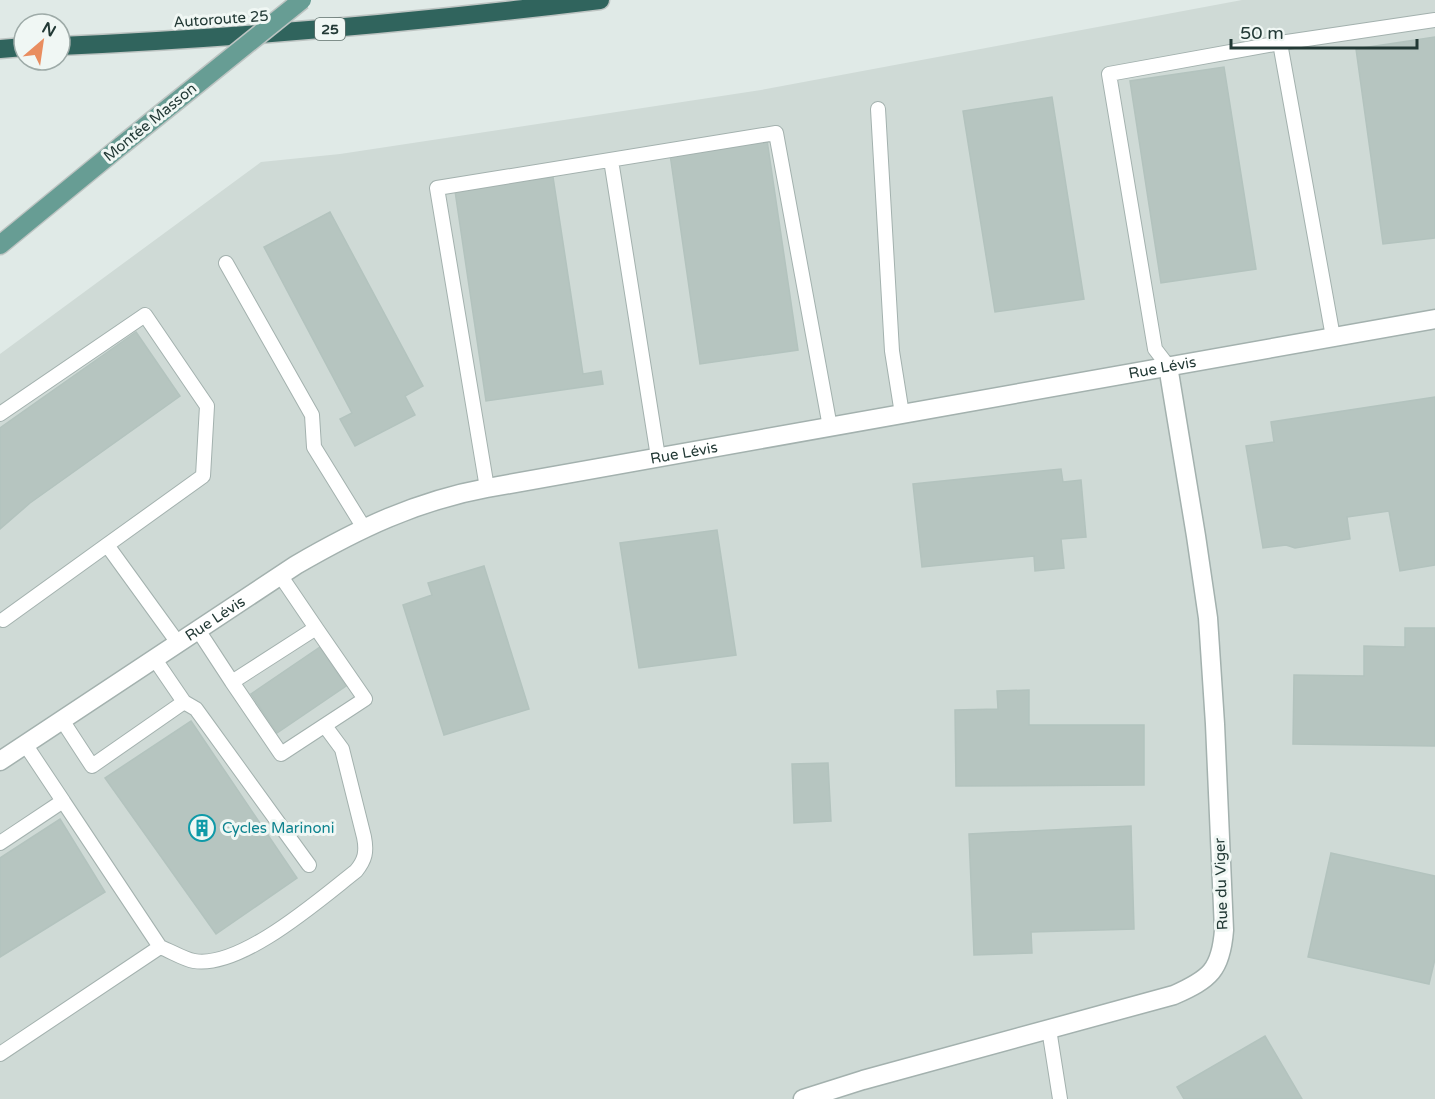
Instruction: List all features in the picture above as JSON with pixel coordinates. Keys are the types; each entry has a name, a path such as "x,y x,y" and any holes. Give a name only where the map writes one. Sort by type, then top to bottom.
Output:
{"highway":[{"name":"Autoroute 25","path":"72,45 312,31 600,0"}],"main road":[{"name":"Montée Masson","path":"0,245 302,0"}],"street":[{"name":"Rue Lévis","path":"0,761 280,575 325,548 378,521 437,500 487,488 1435,319"},
{"name":"Rue du Viger","path":"803,1099 863,1080 1174,995 1195,986 1208,976 1217,964 1224,930 1208,618 1168,366"}],"lane":[{"path":"1168,366 1155,349 1109,74 1280,43 1435,20"},
{"path":"1280,43 1333,337"},
{"path":"878,109 892,351 902,414"},
{"path":"487,488 437,188 776,133 830,427"},
{"path":"611,160 658,457"},
{"path":"226,263 312,415 314,447 364,528"},
{"path":"0,414 145,315 207,406 204,476 3,620"},
{"path":"107,544 178,643"},
{"path":"198,630 282,754 325,726 365,699 280,575"},
{"path":"232,682 316,628"},
{"path":"154,658 184,702 196,709 309,865"},
{"path":"62,720 92,766 184,702"},
{"path":"25,744 160,947 193,961 208,961 234,955 282,928 356,871 364,861 367,849 342,749 325,726"},
{"path":"0,843 63,801"},
{"path":"0,1054 160,947"},
{"path":"1049,1029 1060,1099"}],"shaded area":[{"path":"1242,0 1435,0 1435,1099 0,1099 0,354 261,162 340,154 761,90"}],"building":[{"path":"1435,37 1435,238 1383,244 1356,49"},
{"path":"1224,67 1256,269 1161,283 1130,81"},
{"path":"1052,97 1084,299 995,312 963,111"},
{"path":"767,140 798,350 700,364 670,154"},
{"path":"553,177 583,374 601,371 603,384 486,401 455,191"},
{"path":"330,212 423,386 405,396 415,415 355,446 340,419 352,413 264,247"},
{"path":"136,332 180,396 30,503 0,529 0,428"},
{"path":"1435,397 1435,565 1400,571 1389,511 1347,517 1350,539 1295,548 1286,545 1263,548 1246,446 1274,442 1271,422"},
{"path":"1061,469 1063,482 1081,480 1086,537 1061,539 1064,568 1035,571 1034,556 922,567 913,484"},
{"path":"717,530 736,655 639,668 620,543"},
{"path":"484,566 529,709 444,735 403,605 432,595 428,583"},
{"path":"1405,628 1435,628 1435,746 1293,744 1294,675 1364,676 1364,646 1405,647"},
{"path":"320,647 346,686 277,733 251,694"},
{"path":"1029,690 1029,725 1144,725 1144,785 956,786 955,710 998,709 997,691"},
{"name":"Cycles Marinoni","path":"191,721 297,878 216,934 105,778"},
{"path":"828,763 831,821 794,823 792,764"},
{"path":"60,819 105,892 0,957 0,858"},
{"path":"1131,826 1134,929 1031,932 1032,953 974,955 969,834"},
{"path":"1331,853 1435,876 1435,959 1429,984 1308,957"},
{"path":"1265,1036 1302,1099 1184,1099 1177,1087"}],"place":[{"name":"Cycles Marinoni","path":"202,828"}]}
